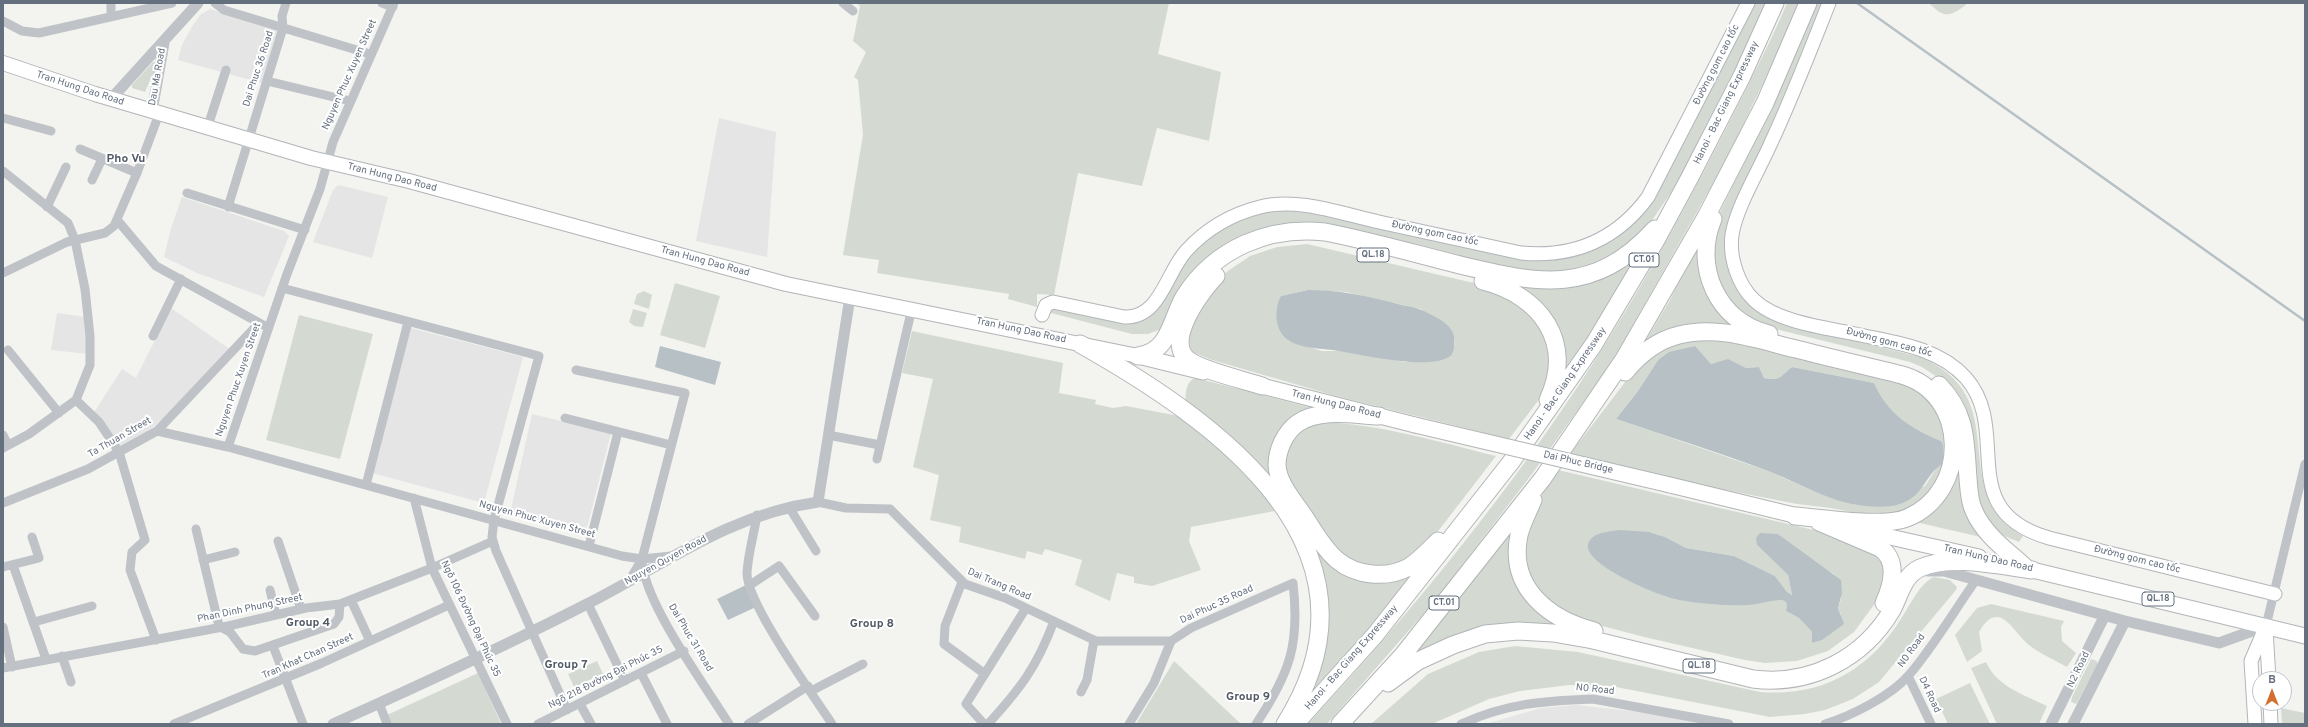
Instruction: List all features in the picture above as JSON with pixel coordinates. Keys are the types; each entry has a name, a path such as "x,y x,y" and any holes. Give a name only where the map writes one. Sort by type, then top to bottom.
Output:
{"highway":[{"name":"Hanoi - Bac Giang Expressway","path":"1295,724 1375,635 1511,462 1612,316 1689,180 1756,45 1775,3"},
{"name":"CT.01","path":"1340,724 1403,655 1543,478 1636,340 1707,215 1765,103 1808,3"},
{"path":"1138,356 1152,351 1165,340 1179,307 1190,288 1216,262 1245,243 1283,231 1313,231 1334,234 1497,274 1527,279 1570,279 1592,274 1613,265 1640,245 1658,225 1736,76 1756,45"},
{"path":"1765,103 1712,221 1707,237 1704,252 1706,265 1715,293 1731,312 1754,329 1907,367 1928,377 1939,385 1951,398 1962,422 1970,499 1973,510 1990,534 2030,569"},
{"name":"QL.18","path":"1262,386 1192,363 1183,355 1180,344 1182,330 1189,313 1206,287 1228,266 1255,251 1285,243 1314,242 1496,285 1518,294 1534,306 1549,329 1556,351 1556,371 1552,392 1511,462"},
{"path":"1565,447 1599,409 1621,377 1641,355 1661,342 1689,333 1710,331 1748,338 1909,377 1930,391 1947,414 1954,436 1955,445 1953,462 1948,479 1940,492 1927,506 1906,518 1889,522 1795,516"},
{"path":"1080,344 1129,371 1204,424 1249,465 1278,497 1303,538 1319,586 1318,646 1304,687 1285,724"},
{"name":"Tran Hung Dao Road","path":"1138,356 1415,425"},
{"path":"1379,416 1338,414 1306,419 1299,423 1288,434 1278,455 1277,467 1280,480 1286,491 1323,545 1345,565 1360,571 1375,574 1389,574 1408,567 1431,548 1494,483"},
{"name":"Dai Phuc Bridge","path":"1415,425 1670,485"},
{"path":"1543,478 1522,527 1518,554 1524,581 1541,605 1563,620 1585,628 1752,668 1795,669 1828,659 1842,651 1860,636 1872,622 1885,601 1893,573 1889,557 1884,550 1817,521"},
{"name":"Tran Hung Dao Road","path":"1670,485 1795,516 2030,569 2305,636"},
{"name":"QL.18","path":"1349,724 1392,679 1418,661 1463,641 1485,634 1534,631 1564,634 1753,679 1775,680 1803,677 1838,664 1866,643 1888,616 1903,586 1911,576 1924,567 1952,562 2030,569"}],"main road":[{"name":"Đường gom cao tốc","path":"1042,315 1046,305 1053,302 1124,317 1143,314 1152,306 1176,263 1198,239 1224,220 1271,205 1314,207 1521,253 1554,254 1577,249 1597,241 1626,223 1648,197 1721,59 1748,3"},
{"name":"Đường gom cao tốc","path":"1829,3 1797,85 1734,228 1732,256 1738,275 1750,296 1767,309 1787,318 1924,351 1950,363 1972,387 1980,406 1984,422 1988,469 1995,497 2012,521 2022,528 2049,538 2275,594"},
{"name":"Tran Hung Dao Road","path":"3,63 207,129 327,162 410,181 786,284 912,308 1138,356"},
{"path":"2266,626 2269,671"},
{"path":"2255,724 2251,661 2266,626"},
{"path":"2271,711 2272,724"}],"street":[{"path":"111,3 112,17"},
{"path":"3,21 22,31 39,33 172,3"},
{"name":"Dau Ma Road","path":"111,99 129,78 164,43 198,3"},
{"path":"215,3 224,10 370,54"},
{"name":"Dai Phuc 36 Road","path":"228,206 283,28 282,16 286,3"},
{"path":"382,3 393,5"},
{"path":"843,3 852,11"},
{"name":"Nguyen Phuc Xuyen Street","path":"393,5 350,101 327,162 320,189 268,327 228,447 622,556 642,559 674,556"},
{"name":"Dau Ma Road","path":"156,112 164,43"},
{"path":"207,129 226,70"},
{"path":"267,81 350,101"},
{"path":"3,273 75,240 105,233 118,221 138,173 156,112"},
{"path":"3,118 51,132"},
{"path":"80,149 138,173"},
{"path":"92,180 102,158"},
{"path":"47,206 66,167"},
{"path":"3,171 68,223 75,240 85,289 90,336 90,365 76,400 29,434 6,447 3,435"},
{"path":"187,193 305,230"},
{"path":"118,221 156,266 268,327"},
{"path":"153,336 181,279"},
{"path":"282,288 539,356 494,520 493,541 508,581 567,710"},
{"path":"818,502 850,297"},
{"path":"877,459 912,308"},
{"path":"366,485 408,322"},
{"name":"Ta Thuan Street","path":"3,502 88,469 157,431 259,323"},
{"path":"8,350 59,413"},
{"path":"576,370 685,393 642,559 629,581"},
{"path":"76,400 99,422 119,452 146,540 132,552 130,570 156,640"},
{"path":"565,418 671,445"},
{"path":"157,431 228,447"},
{"path":"589,546 618,432"},
{"path":"828,435 880,445"},
{"path":"1911,576 1939,570 2105,615 2219,643 2266,626 2275,594 2305,464"},
{"name":"Ngõ 106 Đường Đại Phúc 35","path":"414,498 432,568 506,724"},
{"name":"Nguyen Quyen Road","path":"332,724 476,659 588,604 730,526 758,515 789,507 818,502"},
{"name":"Dai Trang Road","path":"818,502 846,508 890,509 962,582 1026,608 1094,640 1106,642 1171,640"},
{"path":"789,507 816,551"},
{"path":"758,515 747,574 750,585 759,610 832,724"},
{"path":"196,529 219,626 230,632 240,646 247,651 255,651 273,646 334,624 340,617 340,604"},
{"path":"3,567 39,558 32,537"},
{"path":"278,541 301,609"},
{"name":"Phan Dinh Phung Street","path":"7,667 156,640 301,609 340,604 432,568 493,541"},
{"path":"203,560 235,552"},
{"name":"Dai Phuc 31 Road","path":"642,559 648,588 684,651 729,724"},
{"path":"13,564 46,659"},
{"path":"750,585 779,566 815,616"},
{"name":"N0 Road","path":"1824,724 1861,708 1883,695 1908,676 1976,580"},
{"path":"962,582 945,626 944,644 985,674"},
{"name":"Dai Phuc 35 Road","path":"1171,640 1191,628 1293,583 1296,614 1293,653 1278,690 1256,724"},
{"path":"270,590 276,615"},
{"path":"351,600 370,641"},
{"path":"588,604 625,681"},
{"name":"Tran Khat Chan Street","path":"174,724 286,679 449,605"},
{"path":"34,622 92,606"},
{"path":"984,724 966,704 1026,608"},
{"name":"N2 Road","path":"2052,724 2105,615"},
{"name":"N2 Road","path":"2074,724 2125,620"},
{"path":"988,724 1030,674 1044,648 1054,621"},
{"path":"3,627 7,667"},
{"path":"1081,692 1087,680 1094,640"},
{"path":"1129,724 1154,683 1171,640"},
{"path":"273,646 303,724"},
{"name":"Ngõ 218 Đường Đại Phúc 35","path":"538,724 684,651"},
{"path":"62,656 71,682"},
{"path":"748,724 809,689 863,664"},
{"path":"641,673 667,724"},
{"name":"D4 Road","path":"1908,676 1931,724"},
{"name":"N0 Road","path":"1461,724 1492,711 1523,703 1571,699 1593,699 1729,724"},
{"path":"379,703 387,724"},
{"path":"580,704 590,724"},
{"path":"2062,705 2080,714"}],"shaded area":[{"path":"857,3 1169,3 1158,54 1221,72 1209,141 1157,128 1142,186 1078,173 1054,295 1037,294 1037,307 1008,299 1009,294 877,273 879,260 843,255 863,135 858,80 854,77 866,52 853,41 860,6"},
{"path":"1756,3 1770,3 1678,182 1653,219 1625,251 1585,269 1535,275 1355,235 1249,236 1161,329 1148,334 1132,334 1047,312 1052,307 1130,321 1181,269 1195,249 1206,240 1227,225 1267,211 1296,209 1432,238 1584,252 1614,240 1631,226 1645,210 1676,158"},
{"path":"1787,3 1801,3 1727,159 1610,365 1532,474 1433,603 1327,724 1308,724 1424,592 1497,500 1565,406 1616,328 1668,237 1734,113"},
{"path":"1816,3 1823,3 1793,82 1728,220 1726,253 1728,266 1739,291 1760,311 1775,321 1920,357 1949,375 1966,396 1975,419 1981,470 1987,494 2000,516 2023,536 2019,542 1995,532 1980,513 1940,379 1922,367 1910,362 1767,327 1739,313 1714,281 1714,224 1775,100"},
{"path":"1929,3 1968,3 1953,13 1944,14"},
{"path":"210,9 280,31 265,84 178,60 182,45 193,25 200,15"},
{"path":"153,62 156,62 157,64 145,92 132,88 132,85"},
{"path":"719,118 776,132 767,257 696,241"},
{"path":"338,185 388,197 372,258 313,242 333,190"},
{"path":"182,197 284,231 289,236 264,297 197,273 164,257 171,228"},
{"path":"1700,237 1734,320 1731,330 1640,350 1670,300"},
{"path":"1307,244 1491,287 1536,312 1553,363 1544,393 1509,439 1336,396 1212,360 1195,353 1190,349 1188,329 1212,285 1225,273 1250,256 1277,247","holes":["1308,290 1346,292 1421,309 1455,340 1453,353 1447,358 1405,362 1343,351 1322,351 1288,340 1281,296"]},
{"path":"1649,244 1560,388 1549,318 1468,272 1558,285"},
{"path":"675,283 720,296 705,348 660,335"},
{"path":"1308,290 1331,291 1376,298 1421,310 1441,320 1450,328 1454,339 1453,352 1449,357 1437,361 1411,362 1381,359 1301,346 1283,336 1278,325 1276,313 1281,296"},
{"path":"644,291 652,295 649,309 634,304 637,294"},
{"path":"171,308 231,350 167,415 145,434 120,449 93,414 122,369 136,378"},
{"path":"633,309 647,313 643,327 634,326 629,322"},
{"path":"57,313 86,317 89,354 51,350"},
{"path":"299,315 373,334 340,459 266,440"},
{"path":"411,328 523,357 484,503 372,473"},
{"path":"912,331 1063,363 1059,393 1096,400 1095,404 1113,408 1126,406 1179,416 1198,428 1280,510 1191,527 1189,541 1201,570 1152,586 1134,583 1134,577 1117,573 1110,601 1075,585 1082,560 1045,549 1042,555 1027,551 1025,559 959,542 961,527 930,520 939,475 913,467 933,379 902,373"},
{"path":"1711,335 1919,387 1947,421 1943,481 1907,513 1865,515 1831,508 1797,504 1705,486 1570,454 1632,373 1655,350","holes":["1694,346 1711,364 1728,360 1746,368 1759,367 1764,378 1770,379 1780,377 1792,367 1874,383 1886,403 1901,419 1919,431 1941,441 1937,467 1925,486 1857,505 1818,493 1768,471 1616,419 1638,391 1658,360"]},
{"path":"660,346 721,362 715,385 655,367"},
{"path":"1695,346 1711,364 1728,359 1746,368 1759,367 1764,378 1774,379 1780,377 1792,367 1874,383 1886,403 1901,419 1919,431 1941,441 1943,445 1943,464 1932,473 1915,496 1908,500 1900,504 1890,506 1863,506 1846,503 1749,464 1616,419 1638,391 1658,360 1669,352"},
{"path":"1196,378 1324,411 1285,429 1282,491 1186,402 1186,391 1188,384"},
{"path":"532,414 611,433 588,524 584,532 518,517 511,509"},
{"path":"1311,422 1358,425 1404,433 1496,456 1439,530 1411,559 1387,567 1360,565 1337,551 1288,477 1284,466 1288,442"},
{"path":"1957,464 1985,538 1911,521"},
{"path":"1558,470 1831,534 1874,548 1886,568 1879,598 1854,632 1828,651 1797,661 1765,663 1745,660 1644,637 1572,618 1539,594 1528,573 1523,550 1534,508","holes":["1649,532 1665,537 1686,548 1734,556 1775,576 1787,592 1792,595 1788,575 1757,545 1778,534 1824,569 1834,574 1841,599 1838,608 1841,615 1833,629 1826,636 1812,643 1812,632 1799,618 1786,611 1787,604 1785,601 1677,600 1625,579"]},
{"path":"1299,518 1349,571 1425,561 1299,713 1322,638"},
{"path":"1518,519 1514,552 1562,626 1512,627 1398,666"},
{"path":"1620,530 1649,532 1665,537 1686,548 1734,556 1775,576 1787,592 1792,595 1788,575 1757,545 1756,538 1760,533 1778,534 1841,580 1842,593 1838,608 1844,624 1822,640 1812,643 1812,632 1799,618 1786,611 1787,604 1785,601 1771,601 1749,605 1705,604 1670,598 1656,593 1625,579 1610,570 1598,561 1590,552 1588,544 1593,537 1602,533"},
{"path":"1934,577 1950,580 1957,587 1956,590 1879,682 1853,699 1825,710 1805,714 1770,717 1611,686 1570,685 1520,691 1489,699 1432,724 1371,724 1428,674 1479,652 1515,646 1578,652 1760,692 1804,690 1824,684 1842,676 1875,652 1889,636 1916,594 1924,584"},
{"path":"746,585 756,607 728,620 717,599"},
{"path":"1991,604 2064,621 2061,627 2062,641 2076,653 2067,667 2033,648 2006,620 1999,617 1993,617 1986,622 1979,632 1982,651 1967,662 1955,635 1977,608"},
{"path":"2091,659 2097,661 2097,665 2076,704 2071,702 2072,697"},
{"path":"597,661 603,674 574,687 568,674"},
{"path":"1174,661 1241,724 1136,724"},
{"path":"1986,662 1991,671 2004,684 2047,706 2039,724 1997,724 1971,668"},
{"path":"478,673 501,724 391,724 387,715"},
{"path":"1970,683 1990,724 1948,724 1936,699"},
{"path":"1576,705 1651,713 1709,724 1486,724 1541,708"},
{"path":"2292,710 2305,713 2305,724 2282,724 2281,711"}],"waterway":[{"path":"1857,3 2305,321"}],"district":[{"name":"Pho Vu","path":"126,160"},
{"name":"Group 4","path":"308,624"},
{"name":"Group 8","path":"872,625"},
{"name":"Group 7","path":"566,666"},
{"name":"Group 9","path":"1248,698"}]}
